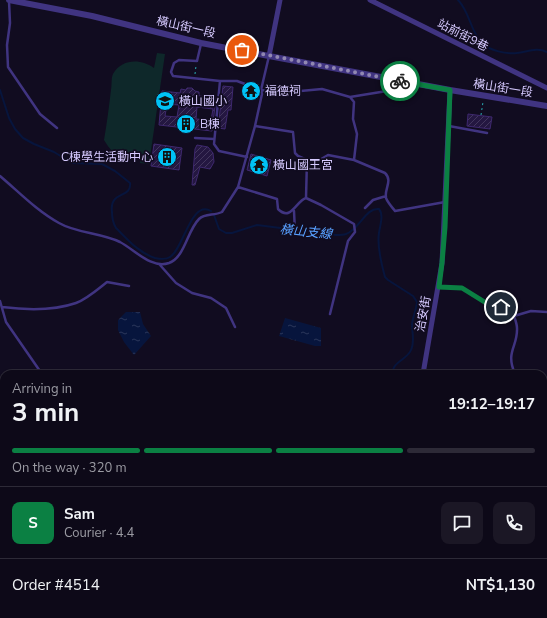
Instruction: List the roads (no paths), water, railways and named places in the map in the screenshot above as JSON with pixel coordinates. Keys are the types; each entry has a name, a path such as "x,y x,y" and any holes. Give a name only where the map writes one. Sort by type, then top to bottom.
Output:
{"street":[{"name":"橫山街一段","path":"9,0 92,16 201,42 269,56 450,90 547,106"},
{"path":"269,56 280,0"},
{"name":"站前街9巷","path":"371,0 547,88"},
{"name":"治安街","path":"423,370 439,287 442,263 450,90"}],"lane":[{"path":"9,0 10,23 7,45 8,67 40,114 57,128"},
{"path":"201,42 197,61 179,60 174,63 171,72 173,76 220,81 237,80 261,90 279,93 322,89 350,97 393,90 401,81"},
{"path":"0,176 45,214 60,224 102,235 121,243 150,261 159,264 167,263 176,259 183,248 189,233 198,220 202,216 222,212 238,187 255,126 269,56"},
{"path":"220,81 214,144 219,151 247,157"},
{"path":"350,97 354,102 353,119 357,134 354,160"},
{"path":"255,126 293,132 295,153 307,160 316,162 328,155 354,160 385,174 388,176 389,180 386,199 395,211 409,210 445,202"},
{"path":"448,126 486,133"},
{"path":"195,138 214,139"},
{"path":"306,198 307,160"},
{"path":"238,187 277,199 278,209 280,211 288,213 294,211"},
{"path":"365,208 373,200 386,196"},
{"path":"295,232 294,211 300,202 306,198"},
{"path":"306,198 354,224 355,232 348,241 330,314"},
{"path":"159,264 176,283 192,294 211,298 226,308 235,327"},
{"path":"2,307 18,309 55,308 78,302 108,282 129,286"},
{"path":"439,287 462,288 491,306 501,307 514,316 517,328 516,340 511,351 511,366 513,370"},
{"path":"0,301 6,322 39,370"},
{"path":"514,316 531,310 547,312"}],"water":[{"path":"126,312 140,312 143,324 151,336 134,355 124,342 118,330 118,320"},
{"path":"285,318 321,328 321,346 315,346 279,336"}],"waterway":[{"path":"458,0 465,10 475,33 485,46 508,53 536,50 547,52"},
{"name":"橫山支線","path":"0,90 9,118 15,129 23,138 54,152 72,163 102,164 115,171 130,183 130,188 128,191 114,200 112,205 112,218 116,228 134,245 149,256 159,259 170,257 175,253 193,218 198,212 204,209 211,211"},
{"name":"橫山支線","path":"214,215 219,229 226,233 232,233 257,225 340,235 351,232 366,215 374,209 379,209 381,217 379,243 385,277 413,296 417,302 412,324 412,347 409,353 394,367 393,370"}],"place":[{"name":"福德祠","path":"251,91"},
{"name":"橫山國小","path":"165,101"},
{"name":"B棟","path":"186,124"},
{"name":"C棟學生活動中心","path":"167,157"},
{"name":"橫山國王宮","path":"259,165"}]}
